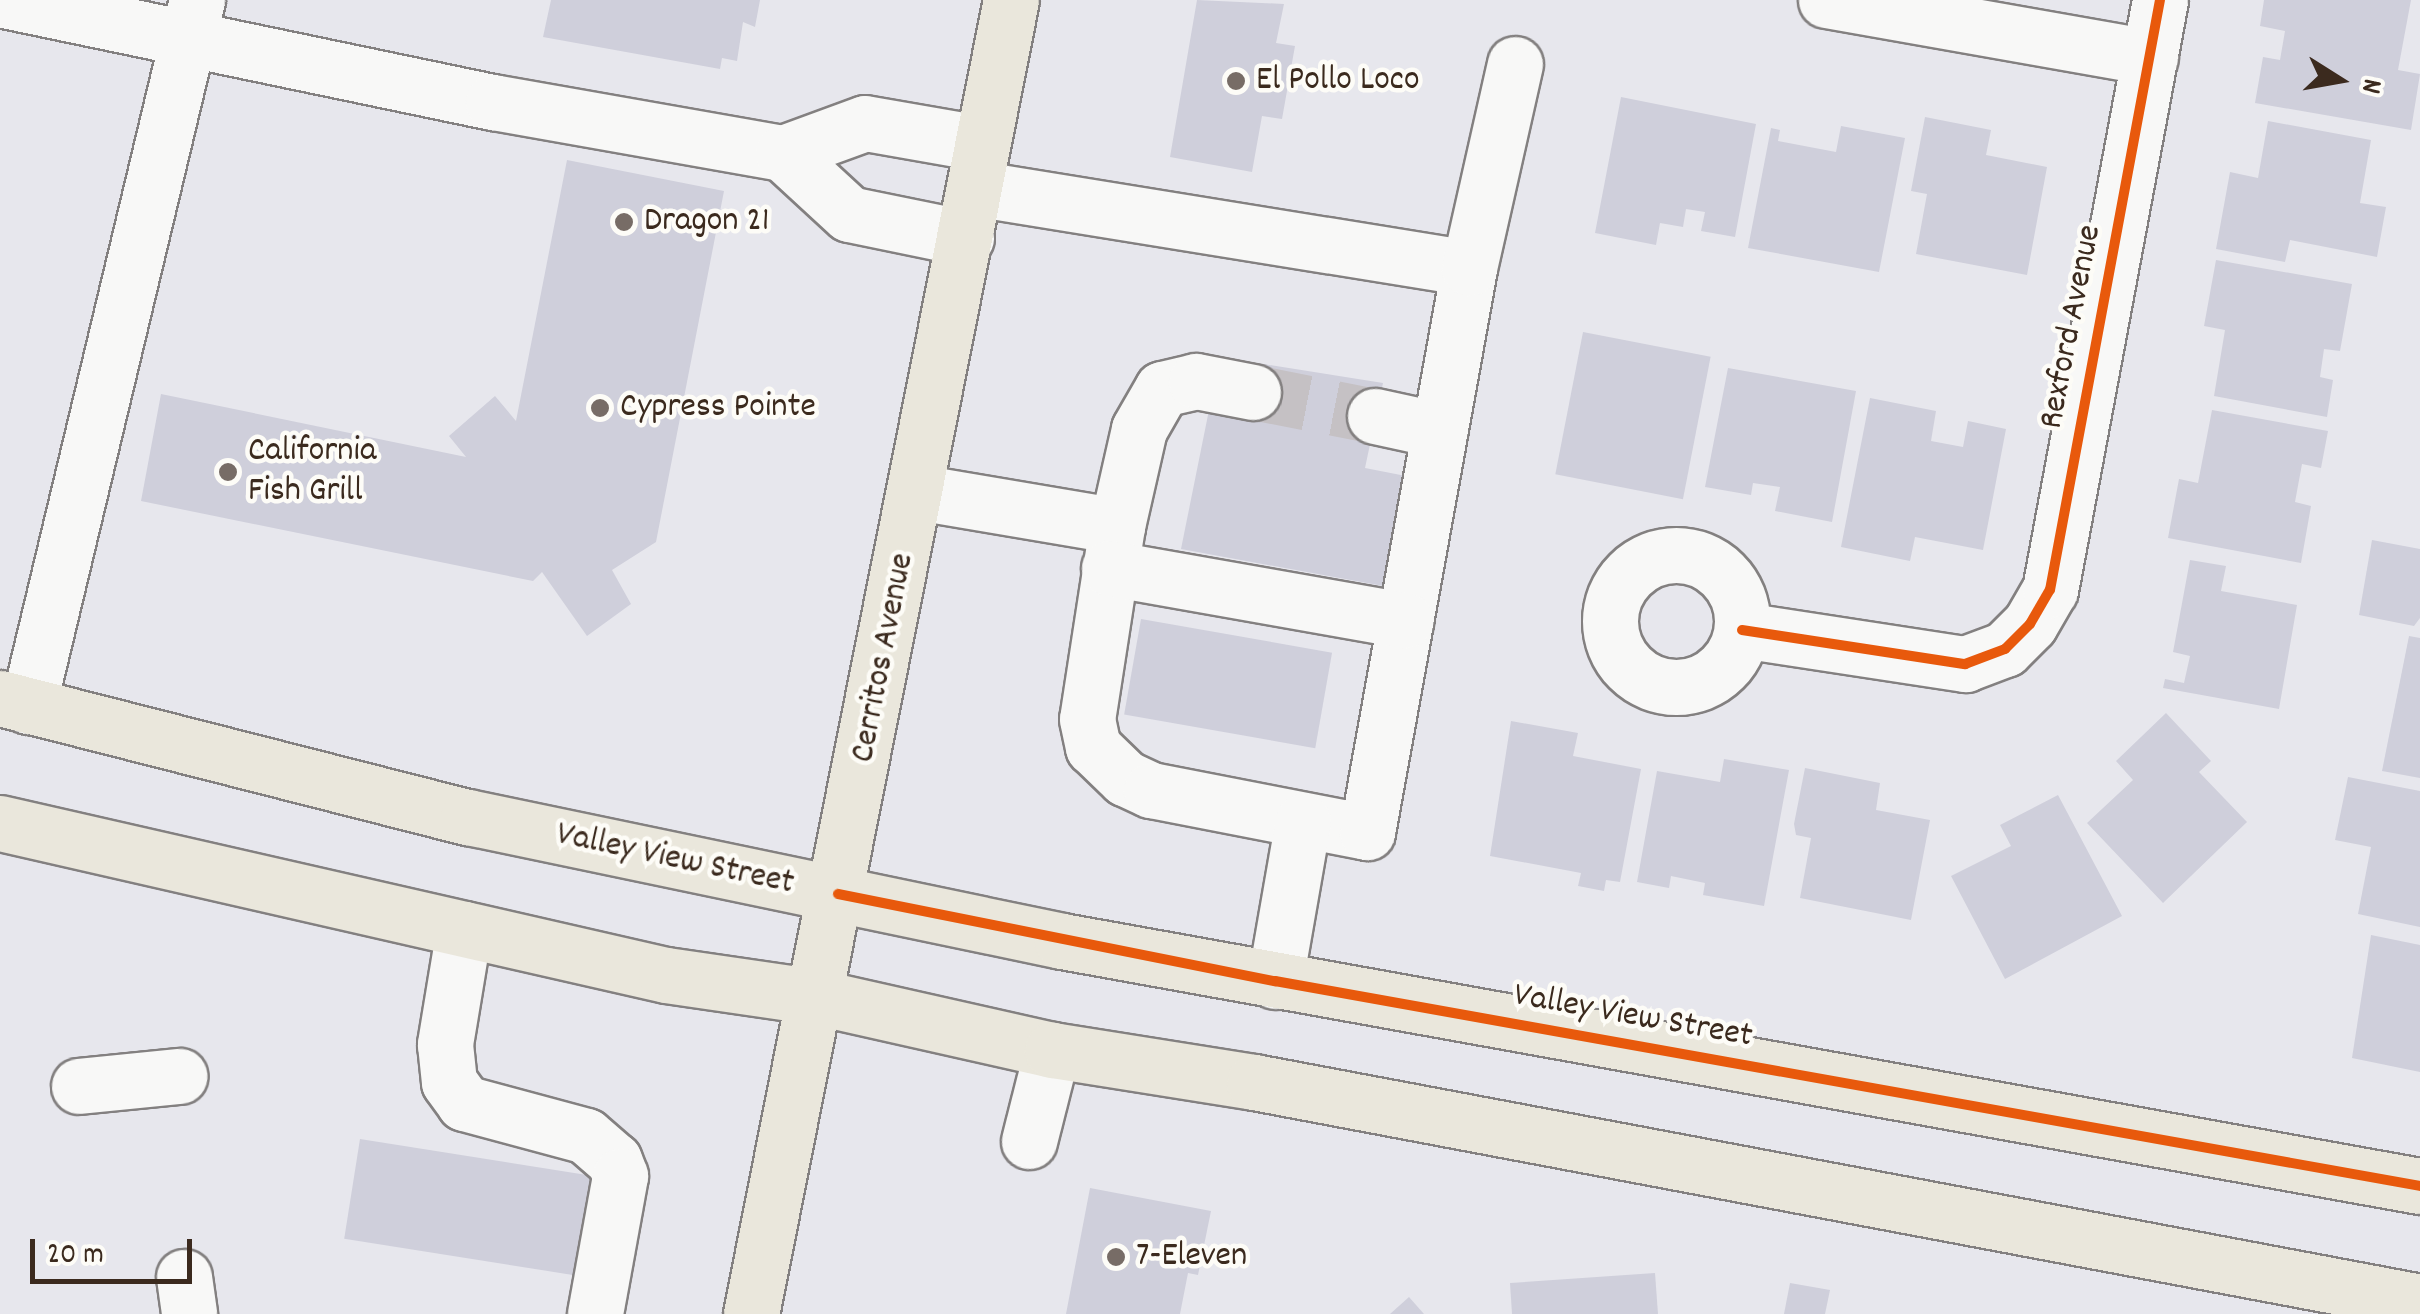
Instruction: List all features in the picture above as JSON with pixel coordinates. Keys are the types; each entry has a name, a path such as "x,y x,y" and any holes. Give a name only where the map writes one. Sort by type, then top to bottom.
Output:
{"main road":[{"name":"Cerritos Avenue","path":"751,1314 838,894 1011,0"},
{"name":"Valley View Street","path":"14,702 468,818 838,894 1275,981 2420,1186"},
{"path":"0,823 672,977 817,997 1052,1050 1254,1082 2420,1302"}],"street":[{"path":"4,0 192,19 783,153 849,214 973,190 1469,268"},
{"path":"1826,0 2150,57"},
{"name":"Rexford Avenue","path":"1742,630 1965,664 2005,649 2050,590 2160,0"},
{"path":"14,702 192,19"},
{"path":"1253,392 1196,380 1162,389 1139,429 1088,686 1093,747 1124,778 1151,790 1367,832 1469,268 1516,64"},
{"path":"783,153 865,124 973,190"},
{"path":"1376,416 1440,430"},
{"path":"917,492 1113,547 1404,620"},
{"path":"1275,981 1303,821"},
{"path":"464,929 445,1044 449,1082 464,1103 586,1136 614,1160 620,1176 595,1314"},
{"path":"1029,1141 1052,1050"},
{"path":"79,1086 180,1076"}],"building":[{"path":"551,0 760,0 755,27 743,22 737,61 722,58 720,69 543,37"},
{"name":"El Pollo Loco","path":"1197,0 1284,4 1276,43 1295,46 1282,119 1262,116 1252,172 1170,157"},
{"path":"2264,0 2411,0 2398,70 2420,74 2411,130 2255,103 2263,57 2280,60 2285,31 2260,26"},
{"path":"1621,97 1756,124 1735,237 1701,231 1705,212 1686,209 1683,227 1660,223 1656,245 1595,233"},
{"path":"1925,117 1991,130 1986,155 2047,167 2027,275 1916,254 1927,194 1911,191"},
{"path":"2268,121 2371,140 2360,203 2386,207 2377,257 2290,240 2285,262 2216,249 2230,172 2258,178"},
{"path":"1841,126 1905,138 1879,272 1748,248 1771,128 1780,130 1778,141 1836,152"},
{"name":"Cypress Pointe","path":"567,160 724,191 656,542 612,570 631,604 587,636 542,572 533,581 141,501 161,394 466,457 449,436 495,396 516,421"},
{"path":"2216,260 2352,284 2340,351 2324,349 2320,377 2333,380 2327,417 2214,396 2225,330 2204,326"},
{"path":"1583,332 1711,357 1683,499 1555,474"},
{"path":"1257,363 1383,383 1365,468 1411,477 1389,587 1181,549 1210,405 1249,412"},
{"path":"1728,368 1856,391 1832,522 1775,511 1780,487 1753,483 1751,495 1705,487"},
{"path":"1870,398 1936,411 1931,441 1963,447 1968,421 2006,429 1983,550 1915,537 1910,561 1841,547"},
{"path":"2212,410 2328,431 2321,468 2302,464 2295,502 2311,506 2301,563 2168,538 2179,479 2198,483"},
{"path":"2372,540 2420,549 2420,618 2414,626 2359,615"},
{"path":"2190,560 2226,566 2221,591 2297,605 2279,709 2163,688 2165,679 2184,683 2190,656 2173,652"},
{"path":"1141,619 1332,653 1315,748 1124,715"},
{"path":"2409,636 2420,638 2420,778 2382,771"},
{"path":"2166,713 2211,761 2199,772 2247,822 2163,903 2087,823 2133,780 2116,761"},
{"path":"1511,721 1578,733 1573,756 1641,769 1620,882 1606,880 1604,891 1578,886 1581,873 1490,856"},
{"path":"1724,759 1789,770 1764,906 1703,895 1705,883 1671,876 1669,888 1637,882 1657,771 1720,782"},
{"path":"1805,768 1880,783 1876,810 1930,820 1911,920 1800,898 1811,838 1796,835 1794,824"},
{"path":"2348,777 2420,791 2420,927 2358,914 2371,847 2335,840"},
{"path":"2058,795 2122,916 2005,979 1951,876 2011,846 2000,825"},
{"path":"2371,935 2420,945 2420,1072 2352,1058"},
{"path":"360,1139 609,1178 593,1278 344,1239"},
{"path":"1090,1188 1211,1211 1198,1275 1188,1273 1180,1314 1066,1314"},
{"path":"1655,1273 1658,1314 1512,1314 1510,1283"},
{"path":"1790,1283 1830,1290 1825,1314 1784,1314"},
{"path":"1409,1297 1424,1314 1390,1314"}],"tunnel":[{"path":"1253,392 1375,416"}],"cycle path":[{"path":"1742,630 1965,664 2005,649 2030,624 2050,590 2160,0"},
{"path":"838,894 1275,981 2420,1186"}],"place":[{"name":"El Pollo Loco","path":"1236,81"},
{"name":"Dragon 21","path":"624,222"},
{"name":"Cypress Pointe","path":"600,408"},
{"name":"California Fish Grill","path":"228,472"},
{"name":"7-Eleven","path":"1116,1257"}]}
